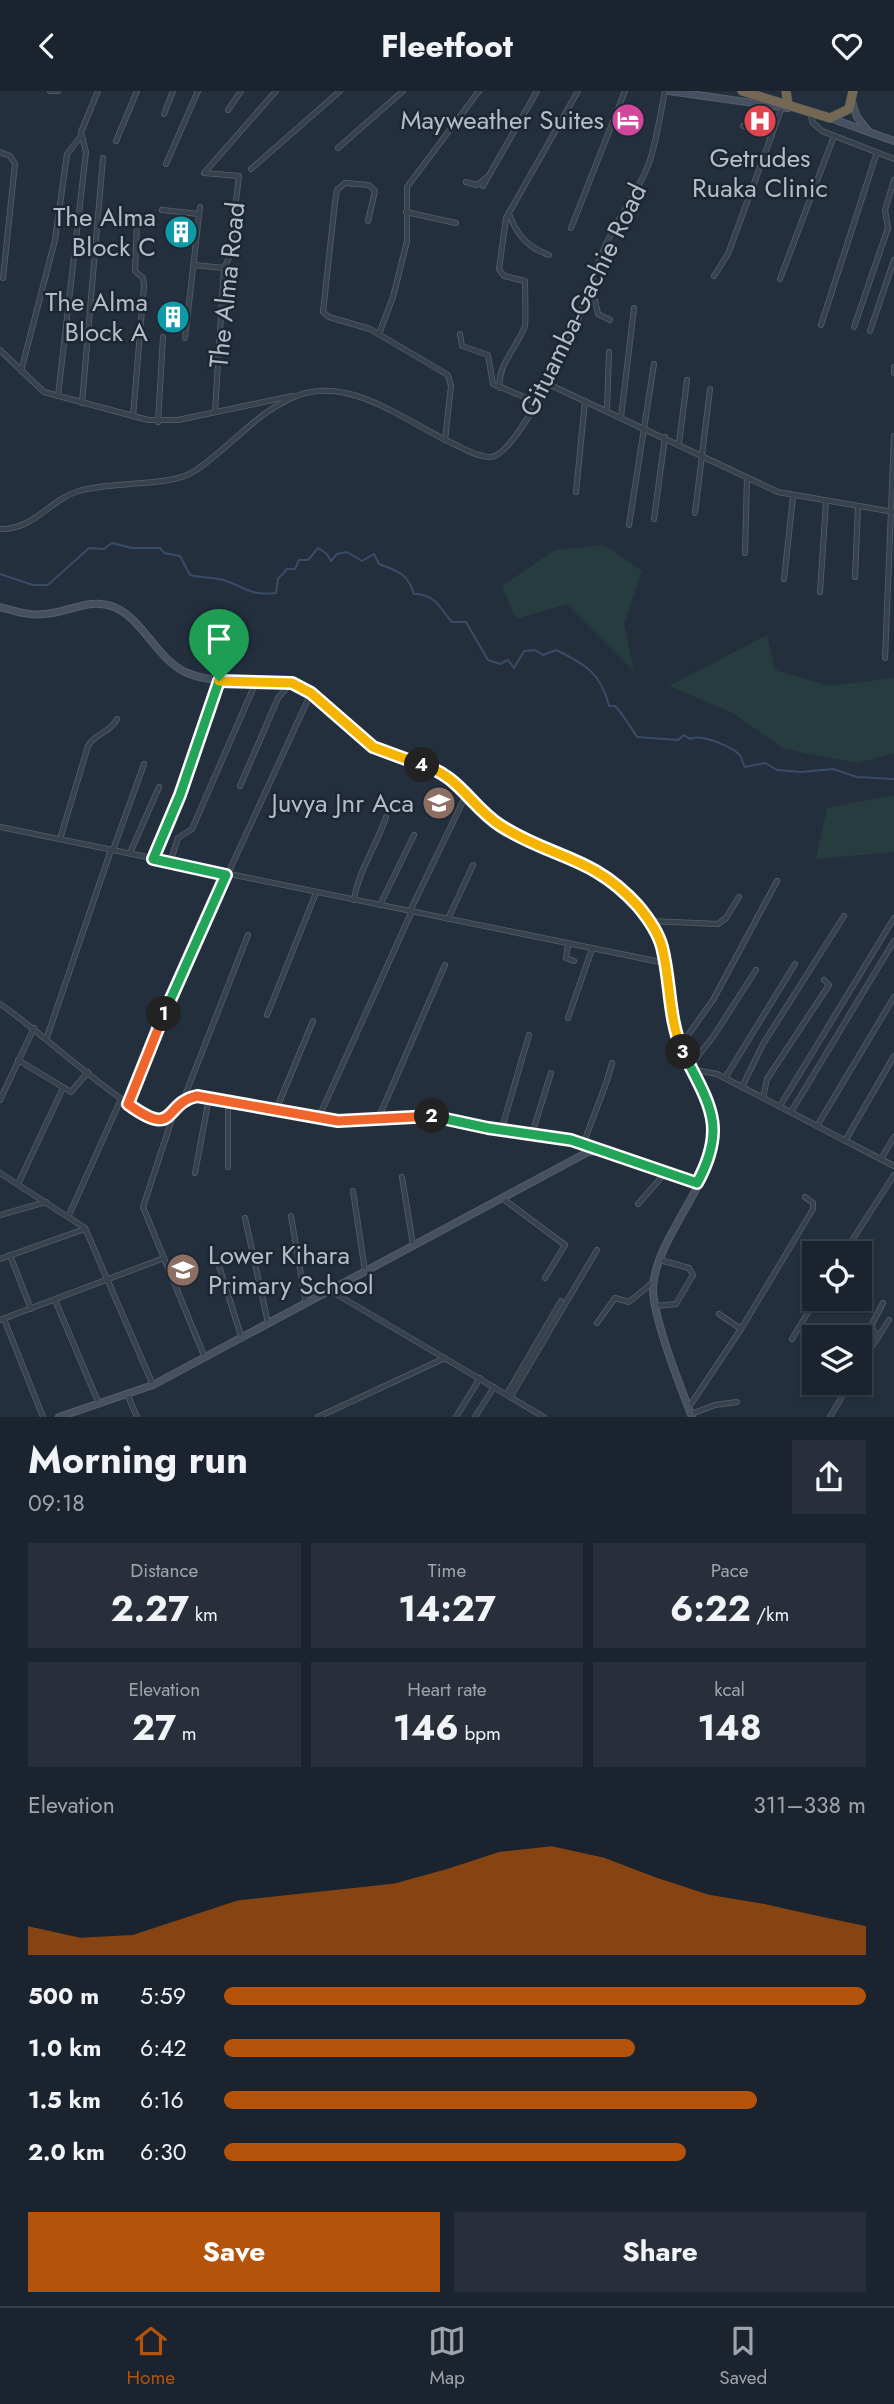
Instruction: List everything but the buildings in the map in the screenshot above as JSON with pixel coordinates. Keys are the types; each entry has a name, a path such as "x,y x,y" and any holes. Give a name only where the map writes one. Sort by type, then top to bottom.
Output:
{"highway":[{"path":"742,91 830,118 844,114 852,95"},
{"path":"786,91 788,107"}],"main road":[{"path":"667,91 788,107"},
{"path":"852,95 857,117 869,132"},
{"path":"830,118 894,141"},
{"path":"0,607 29,615 65,611 85,604 115,608 169,661 184,671 219,681 292,683 311,693 373,747 447,775 497,824 519,837 606,875 622,889 649,921 661,943 674,1025 715,1129 710,1160 659,1259 654,1281 655,1306 691,1413"},
{"path":"59,1417 128,1396 153,1385 596,1150 606,1150 697,1183"}],"street":[{"path":"50,91 58,91"},
{"path":"21,372 55,240 67,154 81,136 98,91"},
{"path":"116,141 137,91"},
{"path":"164,114 173,91"},
{"path":"166,164 198,91"},
{"path":"228,110 241,91"},
{"name":"The Alma Road","path":"215,411 224,268 229,258 239,176 205,173 206,168 276,91"},
{"path":"251,169 340,91"},
{"path":"338,148 403,91"},
{"path":"379,334 393,297 407,240 407,187 479,91"},
{"path":"483,186 537,91"},
{"path":"500,388 499,373 516,347 526,320 523,308 525,281 504,276 499,269 503,226 578,91"},
{"path":"571,228 625,91"},
{"name":"Gituamba-Gachie Road","path":"0,529 25,526 77,492 117,483 182,478 202,465 251,422 296,396 328,391 374,403 480,455 498,455 510,446 569,341 608,239 648,166 667,91"},
{"path":"714,276 728,254 772,136 788,107"},
{"path":"810,114 817,127 894,159"},
{"path":"743,126 772,136"},
{"path":"58,396 86,152 81,136"},
{"path":"780,279 834,136"},
{"path":"0,152 10,156 15,164 3,278"},
{"path":"821,325 877,152"},
{"path":"82,403 103,157"},
{"path":"466,182 477,184 488,177"},
{"path":"854,327 888,228 884,212 894,180"},
{"path":"369,221 375,191 369,185 345,183 337,190 323,312 329,317 359,324 379,334 448,375 451,386 445,440"},
{"path":"162,210 200,211 185,338"},
{"path":"406,212 456,223"},
{"path":"509,213 514,226 530,247 549,255"},
{"path":"133,416 144,286 134,269 137,222"},
{"path":"870,331 894,260"},
{"path":"194,265 224,268"},
{"path":"587,293 596,300 598,314 610,320"},
{"path":"621,417 634,308"},
{"path":"460,334 462,346 488,355 491,380 500,388 536,402"},
{"path":"158,422 163,337"},
{"path":"0,350 37,388 82,403 158,422 178,421 215,411 296,396"},
{"path":"607,411 609,352"},
{"path":"629,525 654,364"},
{"path":"894,367 894,373"},
{"path":"679,443 687,380"},
{"path":"546,383 793,497 892,512"},
{"path":"695,513 710,389"},
{"path":"576,492 585,401"},
{"path":"885,658 894,436"},
{"path":"654,519 665,437"},
{"path":"745,553 747,478"},
{"path":"784,579 793,497"},
{"path":"820,592 827,502"},
{"path":"855,577 858,507"},
{"path":"153,859 180,795 219,681"},
{"path":"170,863 178,838 192,829 257,682"},
{"path":"240,786 278,698 292,683"},
{"path":"128,1104 157,1028 311,693"},
{"path":"60,839 88,746 92,738 114,724 117,719"},
{"path":"47,1038 144,764"},
{"path":"130,854 159,787"},
{"path":"318,1119 467,793"},
{"path":"354,900 357,884 386,817"},
{"path":"0,827 665,963"},
{"path":"380,905 414,835"},
{"path":"448,919 473,865"},
{"path":"680,1045 713,1000 777,881"},
{"path":"267,1015 316,893"},
{"path":"649,921 718,924 726,918 739,897"},
{"path":"742,1087 764,1044 844,916"},
{"path":"780,1106 894,918"},
{"path":"205,1359 142,1203 173,1116 182,1103 248,935"},
{"path":"791,1112 894,941"},
{"path":"568,944 566,958 574,961"},
{"path":"568,1018 592,949"},
{"path":"725,1078 794,964"},
{"path":"377,1120 445,965"},
{"path":"756,970 693,1068 710,1071 725,1078 894,1166"},
{"path":"763,1098 767,1079 829,985 824,980"},
{"path":"817,1126 894,997"},
{"path":"0,1005 47,1038 128,1104 156,1120 173,1116"},
{"path":"276,1110 313,1021"},
{"path":"0,1100 34,1028"},
{"path":"501,1131 528,1035"},
{"path":"845,1142 894,1056"},
{"path":"18,1060 63,1088 74,1091 88,1072"},
{"path":"584,1143 596,1105 606,1091 612,1063"},
{"path":"532,1134 551,1073"},
{"path":"18,1184 63,1088"},
{"path":"182,1103 197,1096 318,1119 358,1122 435,1116 501,1131 584,1143 596,1150"},
{"path":"195,1173 209,1098"},
{"path":"69,1215 121,1099"},
{"path":"228,1101 228,1167"},
{"path":"881,1159 894,1137"},
{"path":"638,1204 667,1171"},
{"path":"0,1173 69,1215 85,1228 153,1385"},
{"path":"852,1241 894,1175"},
{"path":"402,1177 414,1246"},
{"path":"353,1191 365,1272"},
{"path":"691,1413 813,1209 813,1203 806,1197"},
{"path":"502,1198 565,1245 545,1278"},
{"path":"2,1213 47,1202"},
{"path":"291,1216 306,1304"},
{"path":"245,1218 268,1325"},
{"path":"0,1259 85,1228"},
{"path":"509,1395 597,1249"},
{"path":"10,1255 31,1309"},
{"path":"43,1417 2,1319 164,1258"},
{"path":"655,1306 676,1304 693,1275 689,1268 659,1259"},
{"path":"219,1266 242,1339"},
{"path":"597,1323 615,1298 631,1301 654,1281"},
{"path":"331,1291 544,1417"},
{"path":"55,1299 99,1405"},
{"path":"509,1395 561,1301"},
{"path":"878,1336 873,1331 872,1324 883,1303"},
{"path":"792,1339 809,1311"},
{"path":"719,1314 741,1329"},
{"path":"872,1346 889,1320"},
{"path":"318,1417 445,1358"},
{"path":"456,1417 480,1378"},
{"path":"475,1417 494,1387"},
{"path":"830,1417 843,1395"},
{"path":"128,1396 137,1417"},
{"path":"691,1413 715,1405 737,1402"}],"green space":[{"path":"604,545 642,571 624,624 634,671 567,604 516,619 502,586 555,550"},
{"path":"767,635 775,670 829,686 894,678 894,753 858,763 784,749 733,713 669,686"},
{"path":"894,795 894,852 816,859 827,808"}],"waterway":[{"path":"0,574 33,585 48,585 89,548 104,549 112,543 132,548 160,548 164,553 180,556 190,575 223,580 253,592 267,594 276,593 278,579 287,569 295,569 299,560 308,560 318,548 327,554 331,561 337,554 347,552 362,561 374,554 379,564 397,571 405,578 414,594 432,599 452,622 466,622 488,660 500,664 508,660 514,668 524,651 535,650 543,655 556,650 583,665 596,677 609,706 615,706 637,737 678,740 684,735 690,739 710,740 738,753 745,767 765,763 777,770 801,772 833,769 857,777 894,779"}],"place":[{"name":"Mayweather Suites","path":"628,120"},
{"name":"Getrudes Ruaka Clinic","path":"760,121"},
{"name":"The Alma Block C","path":"181,232"},
{"name":"The Alma Block A","path":"173,317"},
{"name":"Juvya Jnr Aca","path":"439,803"},
{"name":"Lower Kihara Primary School","path":"183,1270"}],"route":[{"path":"219,681 273,681 302,687 373,747 447,775 497,824 519,837 585,863 606,875 622,889 642,911 661,943 674,1025 680,1045 690,1066 695,1070 715,1129 710,1160 697,1183 606,1150 596,1150 587,1144 488,1128 435,1116 338,1121 197,1096 182,1103 173,1116 156,1120 128,1104 157,1028 214,907 226,875 153,859 180,795 219,681"}]}
